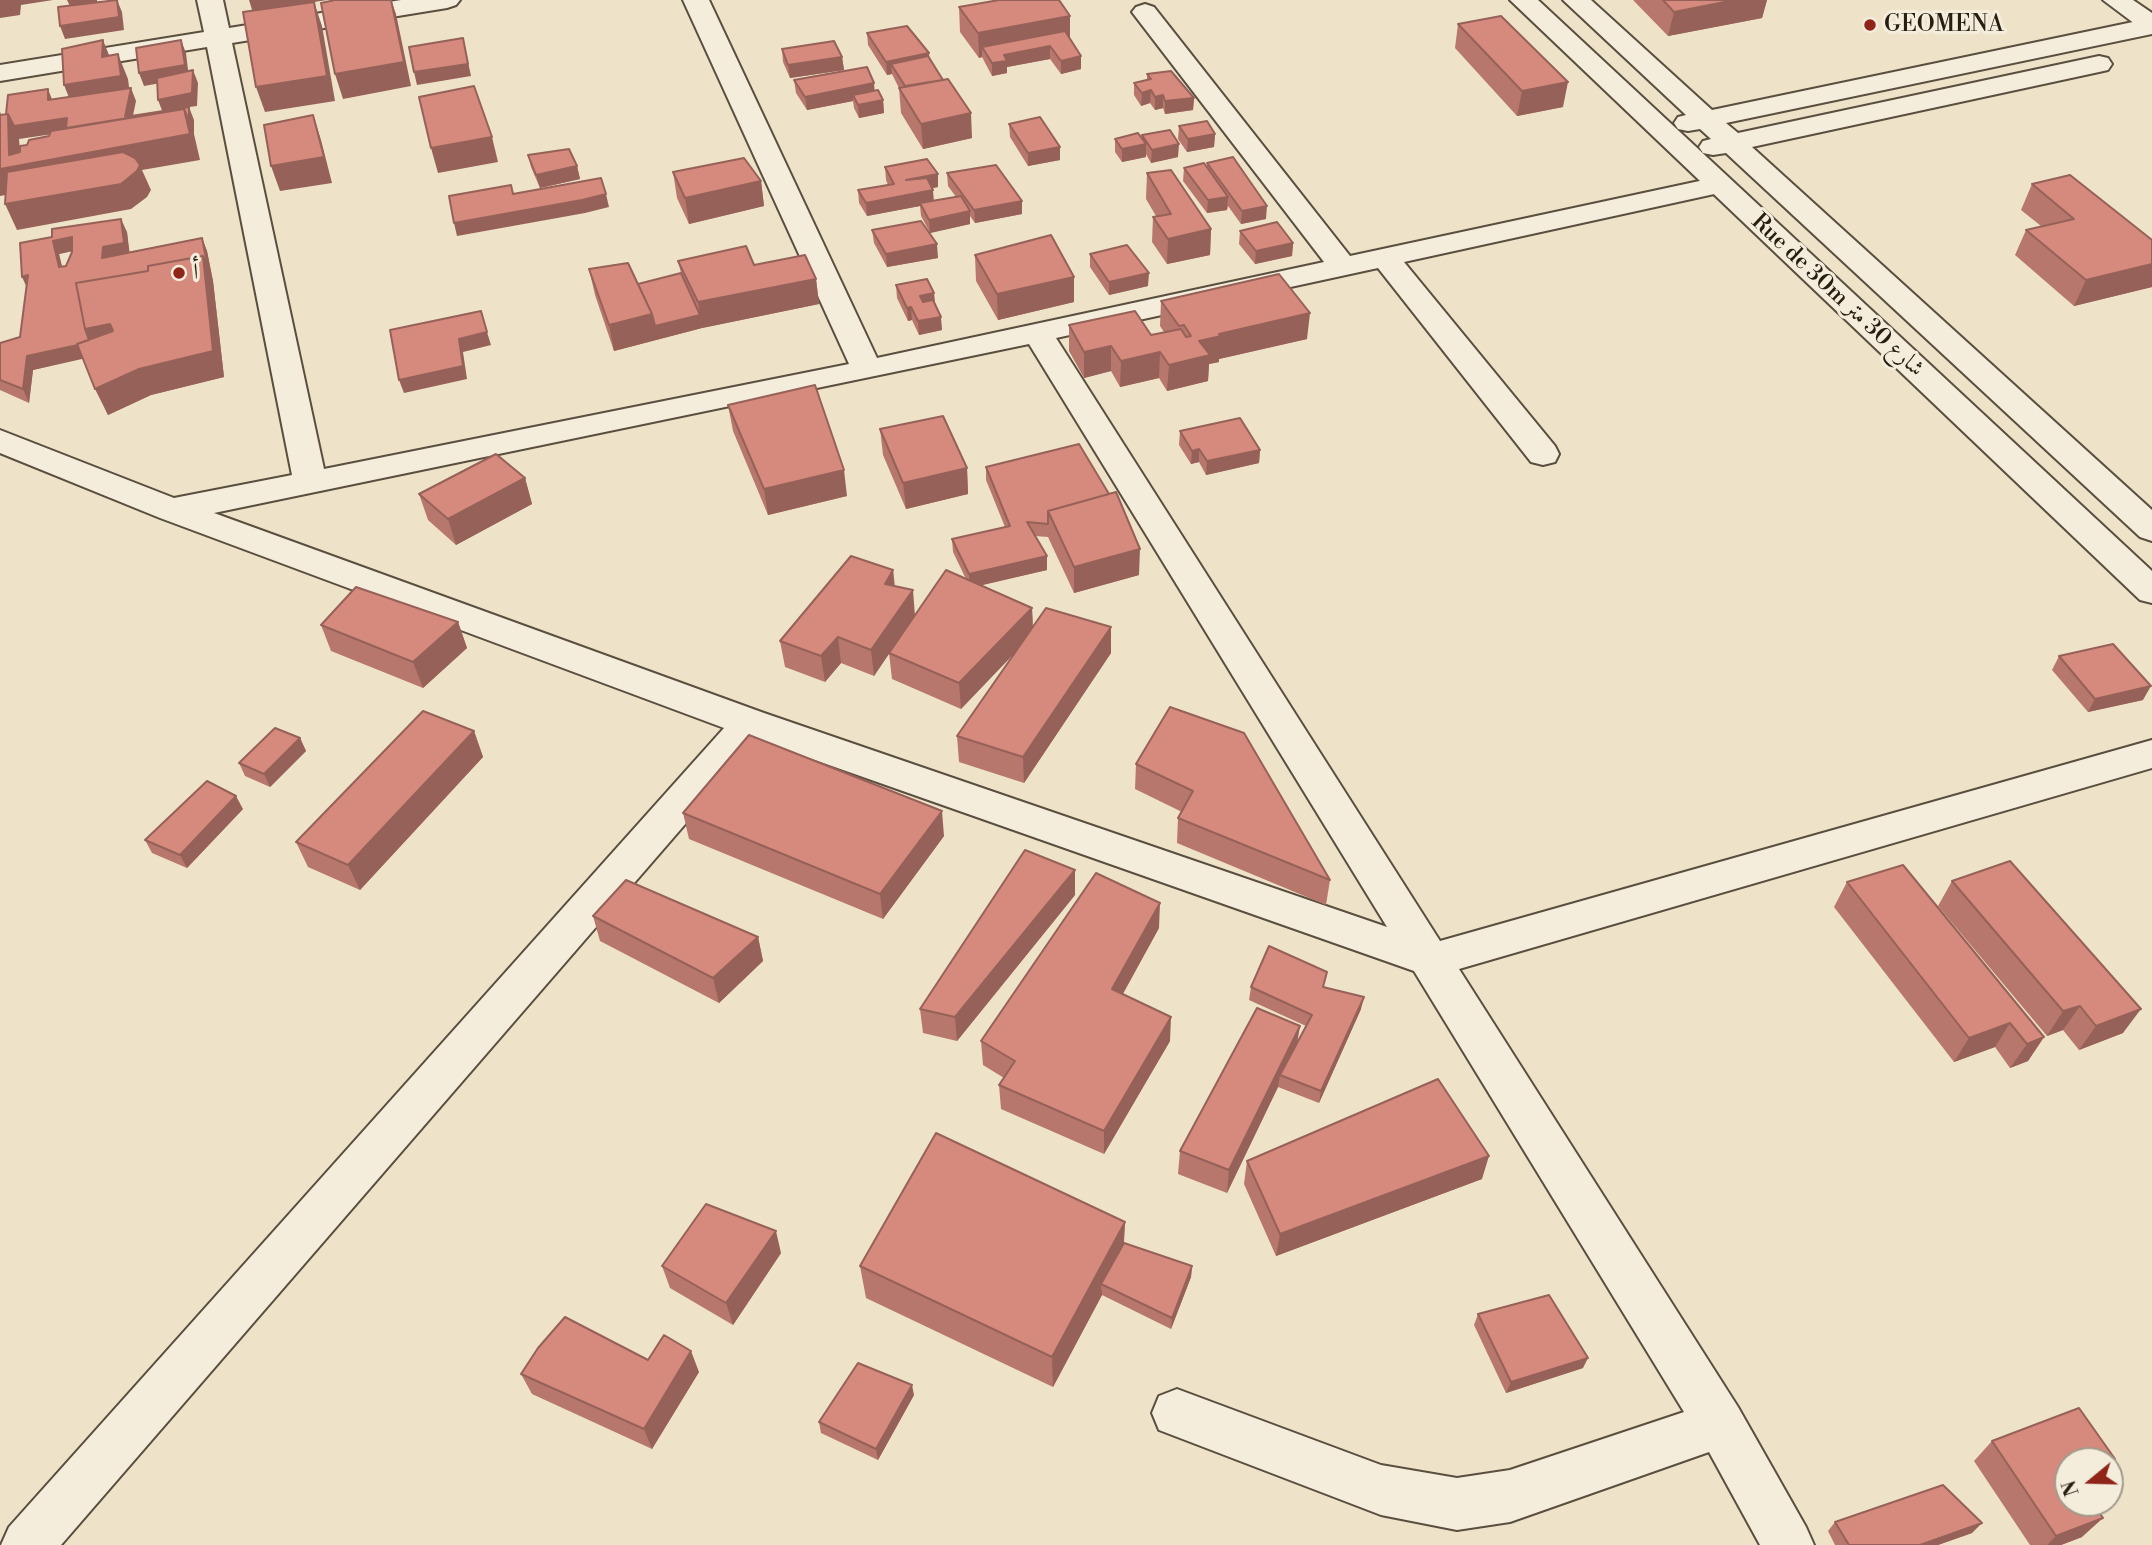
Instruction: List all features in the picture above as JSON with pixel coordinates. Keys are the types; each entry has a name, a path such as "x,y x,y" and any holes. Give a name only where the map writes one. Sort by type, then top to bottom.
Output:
{"street":[{"path":"210,0 310,483"},
{"path":"0,73 447,0"},
{"path":"696,0 867,370"},
{"name":"Rue de 30m شارع 30 متر","path":"1523,0 2152,591"},
{"name":"Rue de 30m شارع 30 متر","path":"1576,0 2152,529"},
{"path":"2116,0 2152,25"},
{"path":"1144,12 1344,268"},
{"path":"1660,128 2152,25"},
{"path":"1685,153 2125,58"},
{"path":"172,510 867,370 1718,185"},
{"path":"1385,258 1543,454"},
{"path":"1037,332 1720,1424 1788,1545"},
{"path":"0,441 172,510 751,723 1432,960 2152,754"},
{"path":"27,1545 751,723"},
{"path":"1177,1413 1381,1490 1457,1504 1510,1496 1720,1424"}],"building":[{"path":"117,0 119,17 60,26 58,7"},
{"path":"335,0 391,0 404,62 335,74 321,3"},
{"path":"999,0 1059,0 1070,16 978,33 959,7"},
{"path":"1663,0 1735,0 1674,12"},
{"path":"314,2 327,76 256,87 243,12"},
{"path":"1501,16 1568,82 1522,91 1458,24"},
{"path":"907,26 929,53 886,62 867,33"},
{"path":"1065,31 1081,56 1061,61 1050,46 1004,55 1007,61 992,63 982,47"},
{"path":"463,38 468,64 414,72 409,47"},
{"path":"103,40 102,57 118,54 121,76 64,85 62,49"},
{"path":"181,40 185,65 139,73 136,48"},
{"path":"834,41 842,57 788,65 782,49"},
{"path":"928,56 943,80 905,86 891,64"},
{"path":"867,67 874,83 805,97 794,80"},
{"path":"193,70 192,93 158,100 157,78"},
{"path":"1171,71 1194,98 1165,101 1163,95 1155,97 1151,90 1142,93 1134,83 1151,79 1147,74"},
{"path":"948,79 971,113 921,124 899,88"},
{"path":"474,86 492,137 431,148 419,97"},
{"path":"131,88 125,117 189,107 189,121 184,109 66,128 67,118 14,126 6,114 8,95 48,89 48,100"},
{"path":"878,90 883,100 858,105 853,95"},
{"path":"184,109 190,134 0,169 0,115 8,114 9,155 20,152 20,146 27,145 29,140 49,136 51,131"},
{"path":"313,115 324,157 271,166 264,125"},
{"path":"1040,117 1060,147 1028,153 1009,124"},
{"path":"1207,121 1215,134 1188,139 1179,126"},
{"path":"1170,130 1179,144 1152,150 1142,135"},
{"path":"1138,133 1146,144 1122,149 1115,139"},
{"path":"569,149 577,166 536,175 528,155"},
{"path":"123,152 135,158 140,165 137,171 121,184 5,204 7,172"},
{"path":"1233,157 1267,206 1242,211 1207,163"},
{"path":"744,158 761,181 685,198 673,172"},
{"path":"927,159 938,174 906,180 927,178 933,190 866,203 858,190 894,184 885,167"},
{"path":"1204,163 1228,197 1208,200 1184,168"},
{"path":"996,165 1022,201 974,210 947,173"},
{"path":"1171,170 1211,229 1168,239 1153,217 1171,214 1147,173"},
{"path":"2070,175 2152,240 2152,264 2086,280 2026,230 2074,219 2032,184"},
{"path":"601,178 606,194 454,223 449,196 511,185 513,194"},
{"path":"961,196 970,211 929,220 920,203"},
{"path":"121,219 124,243 103,247 102,258 202,238 208,268 203,256 148,266 148,271 76,283 89,340 27,356 23,389 0,380 0,343 20,337 28,275 22,277 20,243 52,237 52,229","holes":["72,237 72,252 66,266 59,267 53,241"]},
{"path":"921,221 937,244 886,254 872,230"},
{"path":"1277,222 1293,243 1256,251 1240,231"},
{"path":"1051,235 1074,277 997,294 975,255"},
{"path":"1127,245 1149,273 1109,282 1090,254"},
{"path":"746,246 754,265 805,255 816,279 698,302 678,261"},
{"path":"203,256 213,351 139,369 95,389 77,344 113,331 110,324 85,329 76,283 148,271 148,266"},
{"path":"628,263 652,314 609,325 589,269"},
{"path":"681,273 700,315 655,326 638,284"},
{"path":"1279,274 1310,313 1199,341 1210,355 1169,365 1160,352 1121,361 1111,346 1084,352 1069,325 1135,311 1151,335 1181,329 1186,337 1191,336 1184,325 1179,326 1161,301"},
{"path":"927,279 934,293 920,296 923,302 933,300 941,317 918,321 911,307 907,308 896,285"},
{"path":"481,311 487,332 459,339 463,366 399,380 390,330"},
{"path":"815,385 844,470 764,489 728,405"},
{"path":"943,416 967,468 903,483 880,429"},
{"path":"1240,418 1260,450 1207,461 1199,449 1192,451 1180,431"},
{"path":"1079,444 1109,494 1048,511 1048,524 1027,522 1047,556 969,574 952,539 1010,526 986,467"},
{"path":"496,454 525,478 448,519 419,494"},
{"path":"1116,492 1140,549 1074,567 1048,511"},
{"path":"851,556 893,570 885,584 913,590 871,650 838,637 821,656 780,641"},
{"path":"946,570 1032,608 959,683 889,653"},
{"path":"356,587 458,622 413,662 321,625"},
{"path":"1046,608 1111,627 1023,757 957,736"},
{"path":"2113,644 2151,686 2095,699 2059,656"},
{"path":"1170,707 1244,733 1330,880 1178,818 1193,791 1136,764"},
{"path":"423,711 474,731 348,865 296,842"},
{"path":"275,728 300,738 264,774 239,763"},
{"path":"749,735 942,811 880,894 683,813"},
{"path":"207,781 236,796 180,855 145,840"},
{"path":"1025,850 1075,870 955,1017 920,1009"},
{"path":"2010,861 2141,1009 2096,1026 2080,1006 2063,1011 1952,881"},
{"path":"1903,865 2044,1037 2027,1044 2010,1023 1969,1038 1847,882"},
{"path":"1096,873 1160,903 1112,989 1171,1017 1104,1131 999,1085 1015,1061 981,1041"},
{"path":"626,880 758,937 713,978 593,916"},
{"path":"1269,946 1327,972 1323,987 1364,997 1321,1091 1280,1075 1312,1015 1251,987"},
{"path":"1257,1008 1300,1026 1229,1170 1180,1151"},
{"path":"1438,1079 1489,1156 1280,1234 1247,1161"},
{"path":"936,1133 1125,1222 1052,1357 860,1266"},
{"path":"706,1204 776,1231 726,1303 662,1266"},
{"path":"1124,1243 1192,1266 1172,1318 1101,1284"},
{"path":"1549,1295 1588,1358 1511,1382 1478,1314"},
{"path":"565,1317 648,1360 664,1335 691,1351 644,1429 521,1374 538,1348"},
{"path":"858,1363 912,1385 876,1449 819,1422"},
{"path":"2079,1408 2107,1447 2054,1447 2054,1517 2103,1518 2056,1536 1992,1441"},
{"path":"1943,1485 1982,1523 1920,1545 1849,1545 1835,1522"}],"place":[{"name":"GEOMENA","path":"1870,25"},
{"name":"أ","path":"179,273"}]}
